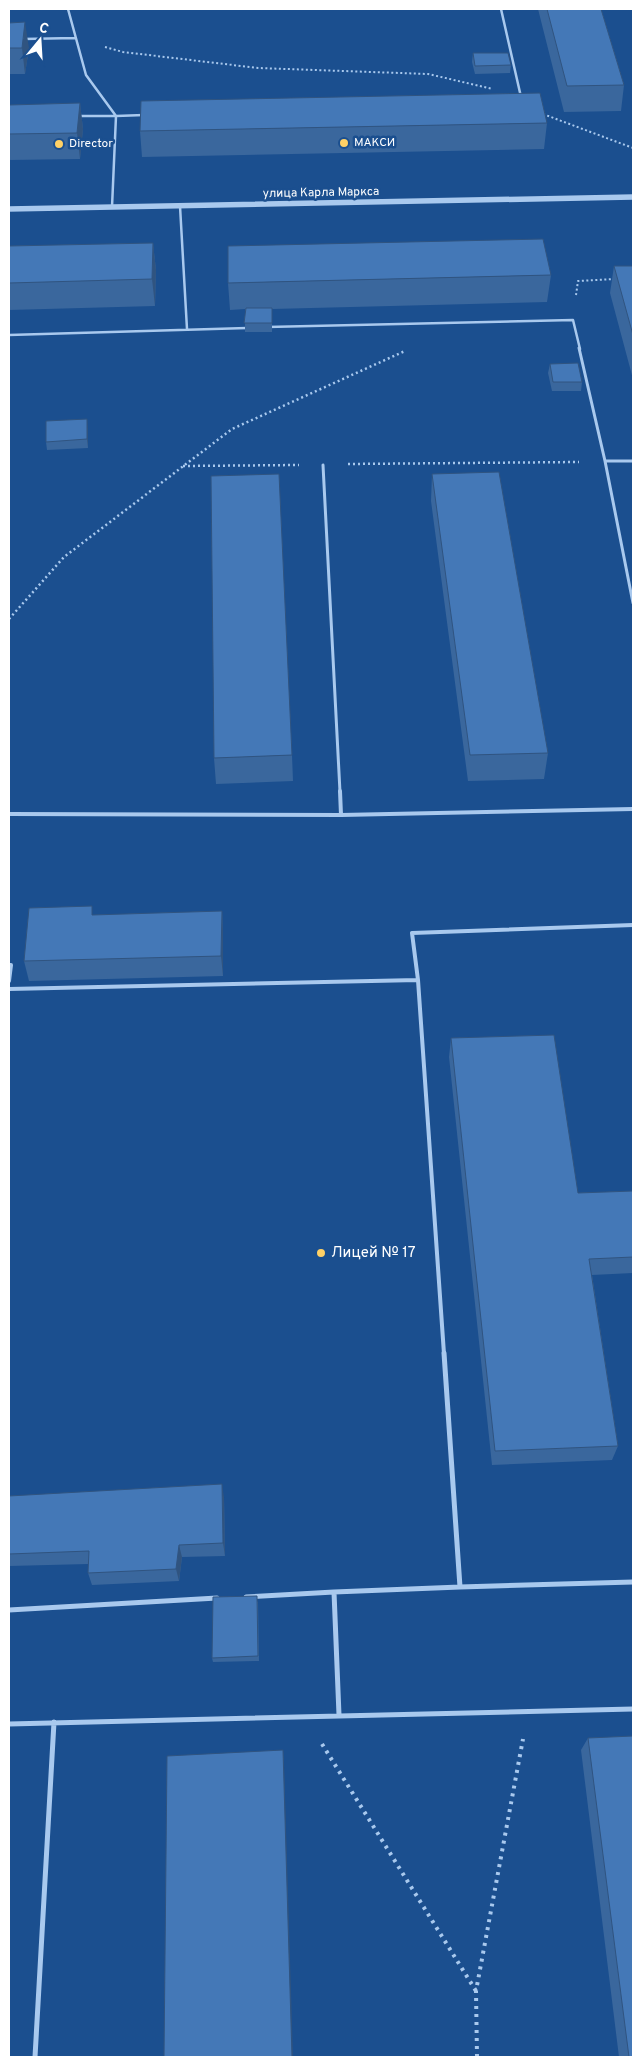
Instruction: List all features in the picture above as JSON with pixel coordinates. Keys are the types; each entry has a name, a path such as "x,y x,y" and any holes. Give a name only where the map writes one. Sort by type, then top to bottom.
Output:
{"street":[{"name":"улица Карла Маркса","path":"9,209 633,197"}],"lane":[{"path":"68,9 86,75 116,116 112,207"},
{"path":"501,9 523,108"},
{"path":"18,39 75,38"},
{"path":"67,117 146,115"},
{"path":"180,206 187,329"},
{"path":"257,328 573,320 605,461 633,603"},
{"path":"9,335 247,328"},
{"path":"605,461 633,461"},
{"path":"323,465 341,815"},
{"path":"9,814 341,815 633,808"},
{"path":"460,1587 418,980 412,933 633,925"},
{"path":"9,965 11,965 9,981"},
{"path":"9,989 418,980"},
{"path":"235,1597 460,1587 633,1582"},
{"path":"334,1592 339,1715"},
{"path":"9,1610 225,1598"},
{"path":"9,1724 633,1708"},
{"path":"36,2057 54,1722"}],"path":[{"path":"75,38 123,52 258,68 428,74 520,95"},
{"path":"523,108 633,148"},
{"path":"573,320 578,281 615,279"},
{"path":"9,619 64,557 232,429 413,347"},
{"path":"182,466 605,461"},
{"path":"477,2057 476,1991 528,1711"},
{"path":"304,1716 476,1991"}],"building":[{"path":"547,9 601,9 624,85 567,86"},
{"path":"25,22 22,48 9,48 9,23"},
{"path":"473,53 508,53 511,65 475,66"},
{"path":"540,93 547,123 140,131 141,101"},
{"path":"80,103 77,133 9,134 9,105"},
{"path":"543,239 551,275 228,283 228,246"},
{"path":"153,243 152,279 9,283 9,246"},
{"path":"614,266 633,266 633,335"},
{"path":"246,308 272,308 272,323 244,323"},
{"path":"578,363 582,382 553,382 550,364"},
{"path":"87,419 87,439 46,442 46,421"},
{"path":"499,472 548,753 470,755 432,474"},
{"path":"279,474 292,755 214,758 211,476"},
{"path":"92,906 92,915 222,911 221,956 24,961 29,908"},
{"path":"554,1035 578,1193 633,1191 633,1257 589,1259 618,1446 495,1451 451,1038"},
{"path":"222,1484 223,1543 179,1545 176,1569 88,1573 89,1551 9,1554 9,1496"},
{"path":"257,1596 258,1656 212,1658 213,1597"},
{"path":"633,1736 633,2057 629,2057 588,1738"},
{"path":"283,1750 292,2057 164,2057 167,1756"}],"place":[{"name":"МАКСИ","path":"344,143"},
{"name":"Director","path":"59,144"},
{"name":"Лицей № 17","path":"321,1253"}]}
